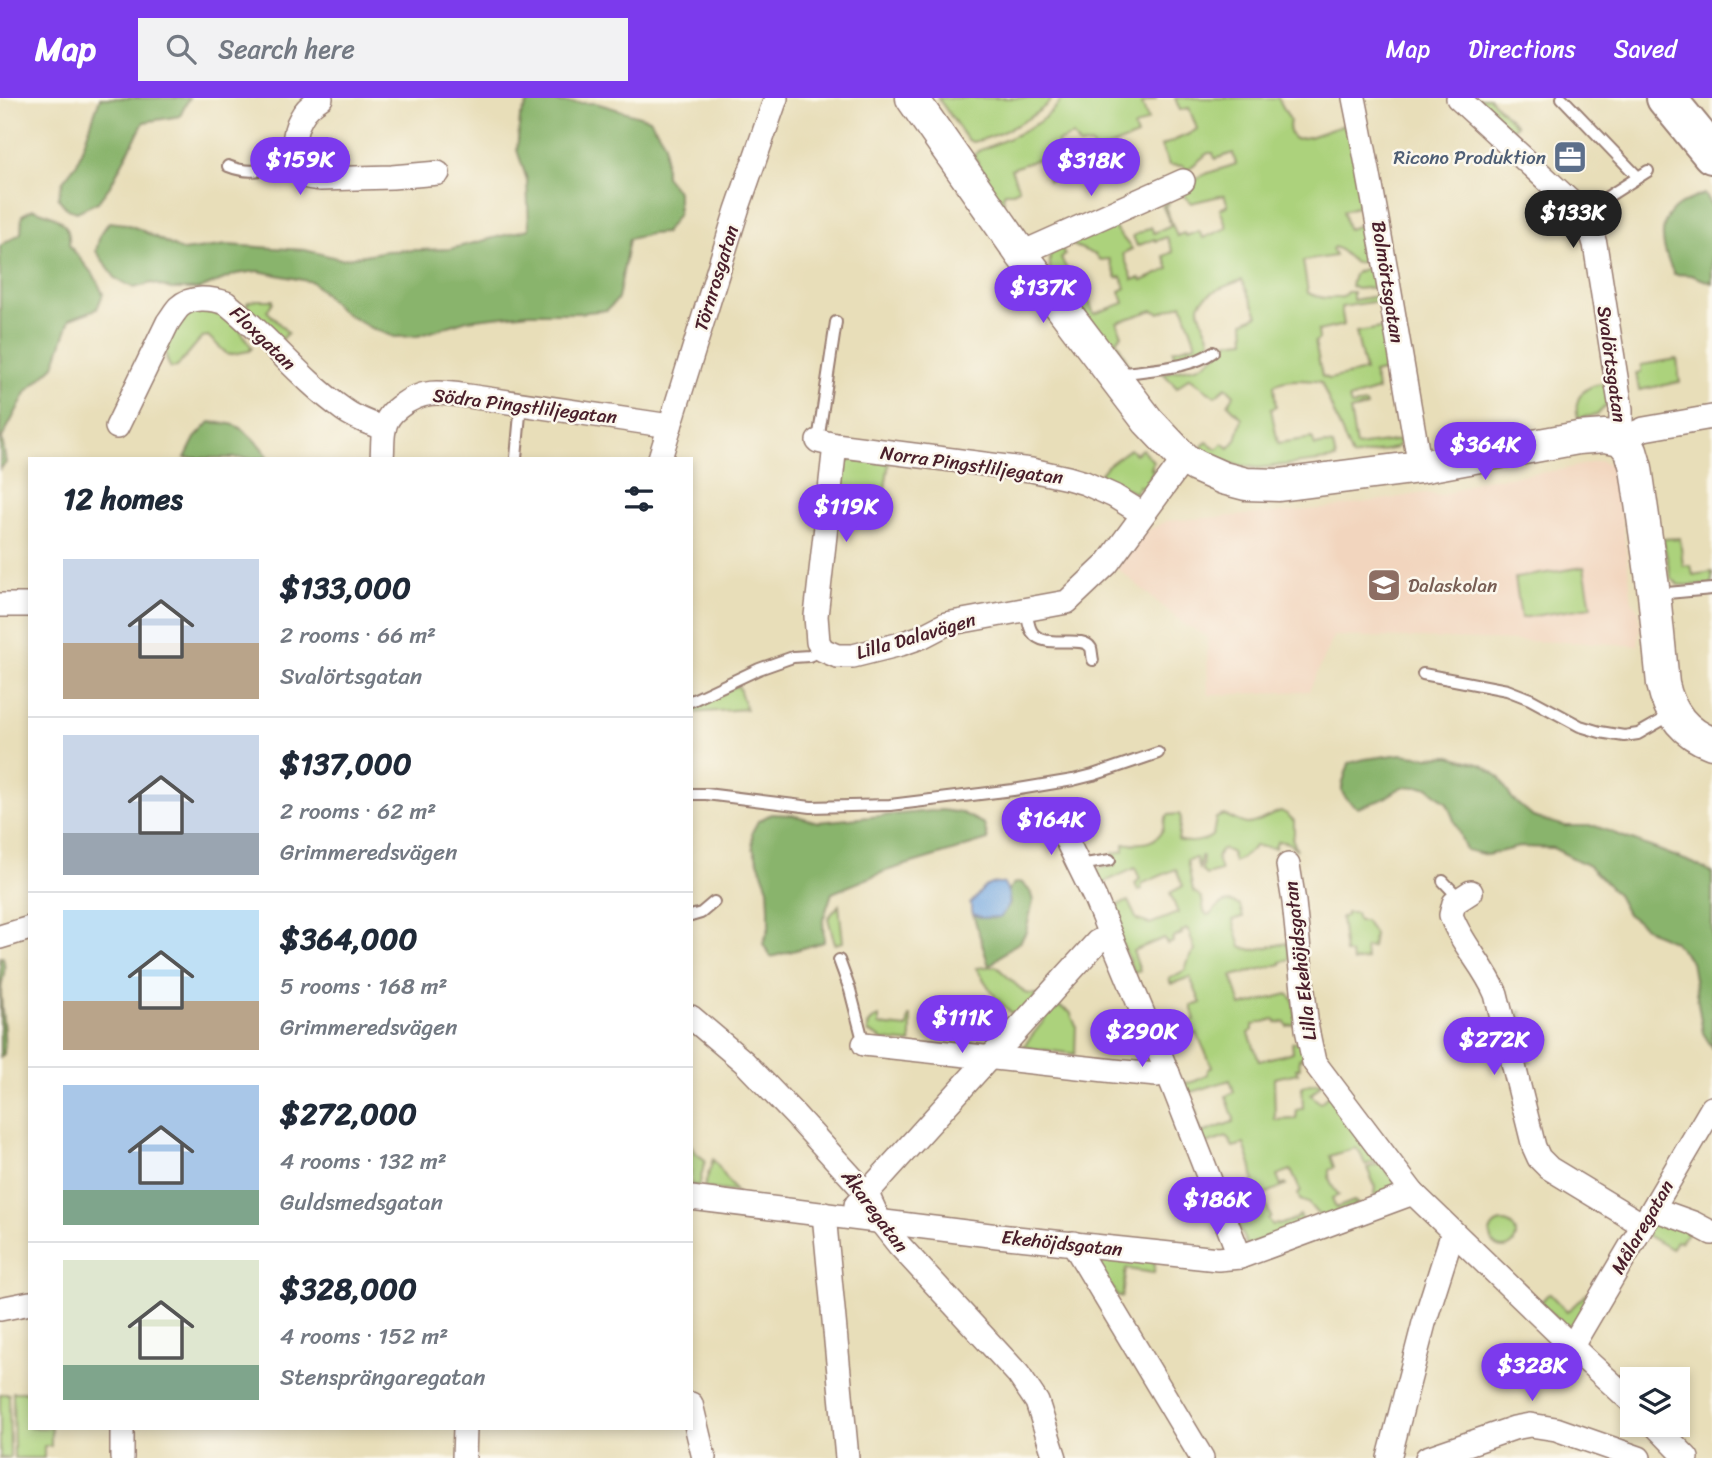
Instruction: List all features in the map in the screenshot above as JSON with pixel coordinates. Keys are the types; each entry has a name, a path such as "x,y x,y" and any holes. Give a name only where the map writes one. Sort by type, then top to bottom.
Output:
{"highway":[{"path":"1666,98 1712,155"}],"street":[{"path":"321,98 313,103 298,122 296,132 295,157 308,177 392,177 438,173"},
{"name":"Törnrosgatan","path":"660,457 738,207 776,98"},
{"path":"912,98 1022,255 1148,421 1184,459 1223,478 1246,484 1279,485 1420,467 1578,438 1605,436 1621,439 1644,429 1712,417"},
{"name":"Bolmörtsgatan","path":"1354,98 1375,201 1420,467"},
{"name":"Svalörtsgatan","path":"1458,98 1582,213 1588,222 1595,244 1621,409 1621,439 1631,451 1636,468 1666,697 1674,714 1691,733 1712,743"},
{"path":"1022,255 1183,181"},
{"name":"Floxgatan","path":"117,427 177,308 184,303 202,299 226,303 317,389 345,411 384,429"},
{"name":"Södra Pingstliljegatan","path":"384,429 389,416 396,409 412,397 424,393 521,403 670,426"},
{"path":"382,457 384,429"},
{"path":"823,650 818,642 816,616 826,443"},
{"name":"Norra Pingstliljegatan","path":"826,443 1068,478 1114,496 1143,514"},
{"name":"Lilla Dalavägen","path":"823,650 837,656 853,656 901,644 946,624 1067,601 1107,564 1184,459"},
{"path":"0,605 28,605"},
{"path":"1057,828 1067,841 1095,898 1168,1073 1240,1257"},
{"name":"Lilla Ekehöjdsgatan","path":"1288,865 1307,1029 1314,1062 1413,1193"},
{"path":"1465,895 1454,903 1451,915 1462,939 1486,972 1496,994 1539,1158 1549,1168 1649,1217 1693,1223 1712,1233"},
{"path":"0,937 28,929"},
{"path":"847,1458 835,1215 867,1194 1097,942 1110,935"},
{"name":"Åkaregatan","path":"693,1019 744,1062 867,1194 879,1220 899,1245 1028,1387 1037,1402 1055,1458"},
{"path":"864,1044 1157,1075 1168,1073"},
{"name":"Målaregatan","path":"1572,1346 1712,1108"},
{"path":"1413,1193 1620,1391"},
{"name":"Ekehöjdsgatan","path":"693,1198 998,1237 1209,1258 1240,1257 1413,1193"},
{"path":"1389,1458 1424,1323 1453,1232"},
{"path":"1073,1243 1202,1458"},
{"path":"0,1310 28,1303"},
{"path":"693,1413 704,1458"},
{"path":"1427,1458 1530,1425 1556,1429 1639,1458"},
{"path":"122,1430 122,1458"},
{"path":"464,1458 465,1430"},
{"path":"1667,1437 1687,1458"}],"lane":[{"path":"1562,98 1643,174 1582,213"},
{"path":"228,166 244,171 258,171 277,167 295,157"},
{"path":"826,443 836,322"},
{"path":"1116,379 1126,373 1204,358 1213,352"},
{"path":"516,457 521,403"},
{"path":"1654,594 1712,589"},
{"path":"1026,610 1029,626 1039,639 1083,643 1092,650 1093,660"},
{"name":"Lilla Dalavägen","path":"693,700 759,669 823,650"},
{"path":"1423,674 1507,690 1530,699 1580,726 1612,734 1638,734 1674,714"},
{"path":"693,794 811,807 890,805 1073,780 1158,753"},
{"path":"1079,865 1110,860"},
{"path":"1443,881 1465,895"},
{"path":"693,916 701,914 714,902"},
{"path":"839,960 864,1044"}],"shaded area":[{"name":"Dalaskolan","path":"1599,461 1616,465 1632,601 1639,611 1638,646 1334,636 1309,691 1208,695 1207,636 1186,626 1117,568 1144,532 1167,521 1323,509 1425,493 1441,496 1477,481 1560,470"}],"green space":[{"path":"100,98 189,98 180,116 144,122 110,186 98,202 77,212 67,209 58,198 63,181 77,163"},
{"path":"531,98 551,98 562,103 596,103 650,119 665,143 665,176 678,192 678,214 665,233 629,239 618,299 607,310 529,313 467,320 418,336 394,337 341,311 312,282 258,271 236,274 200,289 171,289 152,283 134,288 116,279 96,251 100,235 109,222 139,229 183,251 227,245 305,250 341,259 387,251 450,249 529,229 527,180 517,150 520,117"},
{"path":"938,98 1053,98 1015,126 972,142 967,139"},
{"path":"1063,98 1157,98 1142,104 1148,120 1134,128 1137,136 1095,152 1091,144 1079,146 1073,136 1057,142 1072,175 1068,177 1066,175 1049,181 1038,159 1011,169 1019,189 1005,192 1004,201 1000,205 974,155 1036,124"},
{"path":"1175,98 1278,98 1290,120 1291,135 1295,139 1350,123 1363,205 1343,211 1348,229 1367,223 1374,260 1355,263 1334,247 1332,249 1335,256 1303,261 1308,293 1329,298 1343,297 1347,292 1353,292 1353,300 1378,296 1379,301 1341,307 1344,325 1318,331 1319,339 1315,342 1322,376 1329,379 1365,371 1356,332 1382,328 1391,369 1373,373 1378,390 1349,399 1351,406 1366,404 1367,407 1350,411 1356,446 1401,440 1396,448 1352,457 1321,382 1297,380 1274,385 1276,407 1271,409 1278,443 1312,438 1315,446 1333,445 1336,459 1258,468 1232,464 1201,451 1207,442 1217,449 1223,443 1229,448 1236,440 1242,418 1228,404 1234,395 1226,387 1215,396 1189,377 1177,388 1163,373 1196,367 1216,355 1226,342 1245,340 1244,322 1258,315 1242,280 1217,290 1200,302 1199,311 1210,340 1201,353 1192,357 1175,361 1173,350 1196,344 1182,304 1159,313 1153,310 1117,322 1122,335 1116,340 1129,365 1125,366 1050,269 1050,250 1061,247 1065,255 1061,259 1077,286 1083,285 1094,314 1124,303 1120,291 1126,288 1121,277 1117,278 1109,259 1100,260 1096,255 1068,243 1113,226 1132,249 1123,254 1133,280 1140,278 1142,281 1169,269 1164,256 1173,252 1167,237 1137,246 1133,236 1151,227 1154,233 1171,225 1162,205 1168,201 1169,204 1165,206 1177,236 1199,231 1203,238 1227,228 1220,209 1228,205 1224,195 1191,203 1184,196 1198,178 1236,164 1233,153 1215,159 1213,153 1208,153 1186,171 1184,166 1169,165 1161,146 1197,129 1189,108 1180,110"},
{"path":"1478,98 1489,98 1516,125 1509,132 1479,104"},
{"path":"1704,194 1712,206 1712,283 1691,275 1674,274 1663,238 1663,229 1670,213 1681,204"},
{"path":"33,209 54,216 64,224 69,245 95,277 103,294 97,309 70,319 54,366 27,391 2,438 6,463 0,469 0,246 21,233 22,215"},
{"path":"1375,268 1377,287 1357,289 1351,286 1353,276 1357,272"},
{"path":"273,300 267,311 288,333 279,342 248,310 248,302"},
{"path":"198,309 221,312 238,327 252,348 228,355 208,336 202,337 177,367 171,368 167,360 168,342 177,326"},
{"path":"1677,359 1680,382 1639,390 1636,373 1641,372 1641,365"},
{"path":"1605,384 1608,403 1597,415 1578,418 1577,404 1582,393 1591,386"},
{"path":"210,422 231,424 249,435 268,457 186,457 195,438"},
{"path":"1130,449 1135,454 1142,449 1153,461 1151,469 1154,469 1144,489 1139,486 1135,493 1099,476 1107,466"},
{"path":"854,458 889,462 884,495 852,493 849,510 838,509 844,466"},
{"path":"1680,538 1683,566 1691,565 1693,575 1712,572 1712,585 1679,585 1671,578 1663,539"},
{"path":"1584,567 1591,607 1521,618 1515,578"},
{"path":"738,685 746,709 693,713 693,708"},
{"path":"1401,754 1450,756 1482,765 1499,777 1512,799 1533,817 1565,826 1595,826 1693,863 1712,873 1712,1047 1703,1033 1691,961 1673,941 1654,933 1627,914 1616,893 1589,866 1553,848 1519,847 1487,855 1466,850 1447,803 1428,787 1402,787 1383,799 1358,808 1345,798 1342,784 1349,763"},
{"path":"942,810 962,813 984,824 988,840 886,871 832,893 823,920 824,942 771,957 763,944 769,928 768,888 753,848 752,832 758,821 771,814 793,815 818,822"},
{"path":"1281,811 1294,821 1292,838 1297,850 1289,843 1279,841 1275,848 1255,846 1234,862 1231,852 1223,849 1217,858 1221,871 1206,875 1202,871 1203,856 1199,870 1196,858 1187,860 1193,891 1201,898 1207,915 1224,903 1231,902 1240,906 1243,917 1233,920 1241,947 1253,950 1287,943 1291,959 1232,976 1241,1006 1288,994 1293,999 1297,1023 1287,1026 1285,1022 1277,1023 1274,1019 1253,1025 1253,1030 1249,1033 1259,1061 1293,1052 1292,1043 1302,1040 1305,1057 1299,1059 1300,1068 1296,1069 1298,1073 1274,1078 1275,1120 1296,1119 1297,1110 1303,1108 1302,1086 1320,1082 1311,1095 1320,1103 1330,1094 1380,1160 1365,1165 1360,1152 1355,1148 1330,1156 1334,1167 1329,1170 1330,1181 1339,1195 1332,1198 1336,1208 1354,1201 1358,1204 1322,1219 1308,1203 1300,1200 1298,1194 1301,1192 1291,1170 1277,1175 1281,1185 1286,1185 1262,1195 1271,1217 1268,1219 1272,1225 1279,1225 1300,1215 1304,1224 1247,1246 1224,1194 1254,1182 1244,1144 1233,1147 1227,1137 1203,1145 1191,1109 1195,1107 1195,1116 1202,1133 1233,1122 1226,1096 1234,1092 1230,1080 1182,1095 1183,1083 1202,1078 1212,1067 1197,1033 1162,1046 1155,1030 1163,1026 1165,1031 1195,1020 1191,1006 1201,1003 1190,977 1171,984 1169,979 1185,970 1195,951 1189,931 1187,929 1172,938 1173,942 1167,944 1164,938 1133,951 1140,971 1134,973 1108,909 1128,901 1137,920 1150,924 1178,913 1170,893 1183,886 1176,869 1141,884 1142,889 1138,891 1135,883 1140,879 1135,868 1099,887 1095,874 1099,868 1114,866 1113,853 1124,851 1124,844 1145,843 1159,836 1168,815 1179,814 1181,818 1178,840 1191,842 1213,835 1216,818 1224,815 1250,824"},
{"path":"1021,882 1030,891 1033,901 1026,932 1020,942 989,966 973,914 982,918 1000,917 1010,904 1008,891 1013,884"},
{"path":"839,905 843,942 835,944 828,918"},
{"path":"1346,913 1356,913 1358,921 1365,921 1374,934 1372,947 1365,948 1366,960 1353,962 1350,954 1345,953 1341,917 1346,916"},
{"path":"0,957 3,957 5,967 1,991 4,1054 0,1057"},
{"path":"996,966 1025,993 1038,995 1018,1019 996,998 976,968"},
{"path":"1056,1005 1070,1012 1076,1026 1075,1054 1023,1047"},
{"path":"1521,1011 1526,1035 1525,1050 1531,1061 1518,1064 1507,1016"},
{"path":"909,1016 911,1043 883,1040 868,1032 870,1022 879,1017 879,1025 907,1028"},
{"path":"693,1148 705,1160 699,1186 693,1185"},
{"path":"713,1159 736,1192 704,1188"},
{"path":"1382,1163 1399,1188 1379,1196 1374,1195 1375,1186 1367,1168"},
{"path":"1656,1219 1688,1231 1681,1242 1676,1241 1671,1249 1645,1234"},
{"path":"1503,1222 1512,1226 1516,1235 1512,1244 1503,1248 1494,1244 1490,1235 1494,1226"},
{"path":"1100,1257 1155,1261 1154,1273 1126,1269 1122,1297 1117,1296 1095,1264"},
{"path":"1588,1292 1592,1298 1576,1329 1568,1330 1540,1303 1549,1293 1567,1312"},
{"path":"13,1392 28,1392 28,1430 51,1430 51,1446 44,1446 44,1458 14,1458"},
{"path":"0,1394 9,1394 8,1458 0,1458"}],"water":[{"path":"1003,883 1009,897 1001,917 982,918 973,914 970,904 983,888"}],"place":[{"name":"Ricono Produktion","path":"1570,157"},
{"name":"Dalaskolan","path":"1384,585"}]}
